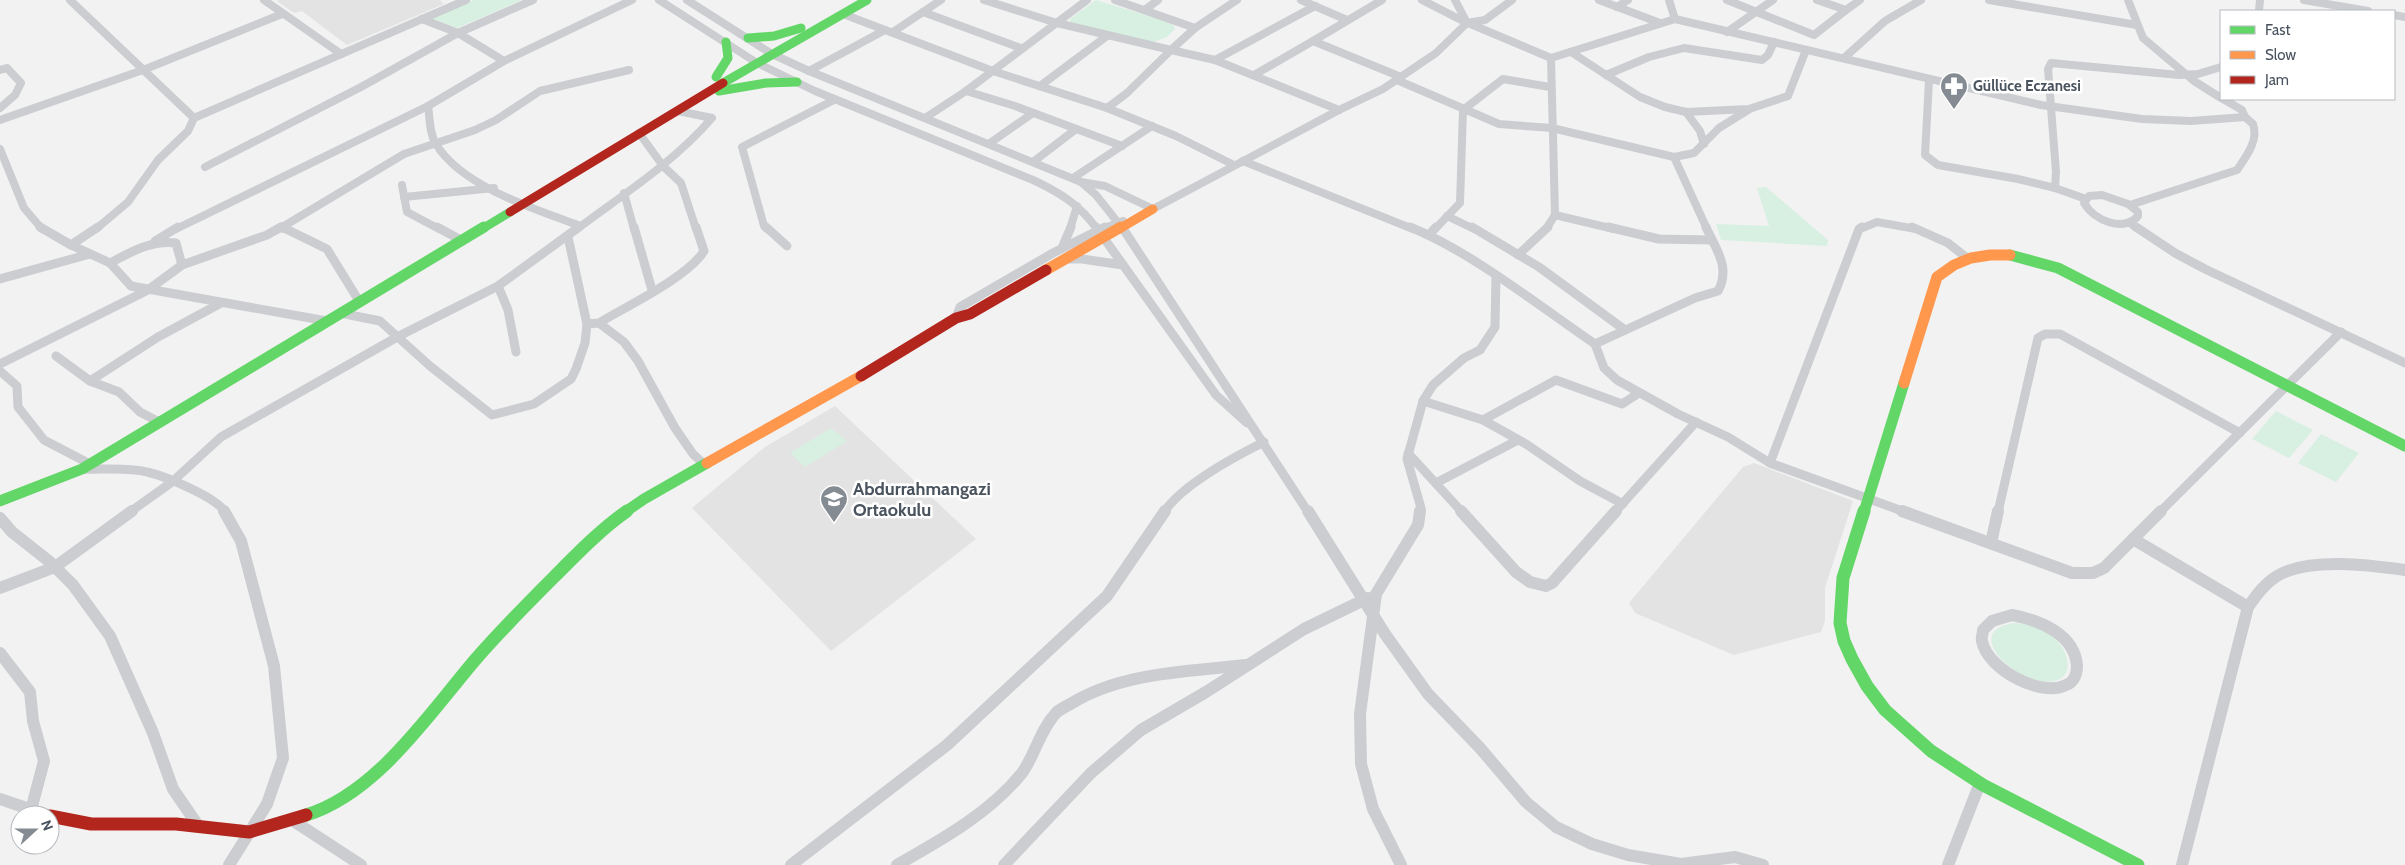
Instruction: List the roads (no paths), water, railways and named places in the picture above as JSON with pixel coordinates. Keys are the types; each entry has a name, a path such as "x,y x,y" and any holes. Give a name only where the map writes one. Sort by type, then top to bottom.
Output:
{"street":[{"path":"70,0 194,118"},
{"path":"264,0 341,54"},
{"path":"71,245 97,228 128,202 158,160 188,130 194,118 422,19 450,3 466,0"},
{"path":"205,167 361,88 458,33 533,0"},
{"path":"110,263 148,245 188,221 428,106 504,61 632,0"},
{"path":"659,0 754,60 834,100 1033,180 1064,195 1077,206 1100,234 1216,395 1261,438"},
{"path":"687,0 769,51 809,70 1077,180 1105,186 1153,209"},
{"path":"769,51 801,28 848,0"},
{"path":"0,501 86,466 639,134 769,51 867,0"},
{"path":"809,70 889,31 941,0"},
{"path":"984,0 1057,23 1215,60 1339,110"},
{"path":"925,118 966,91 1087,0"},
{"path":"1115,0 1146,9 1195,28"},
{"path":"1146,9 1158,0"},
{"path":"1107,108 1127,93 1195,28 1237,0"},
{"path":"1301,0 1347,20"},
{"path":"1254,75 1347,20 1368,4 1382,0"},
{"path":"1422,0 1467,23 1551,58 1675,19 1844,58 1929,80 2050,105 2166,120 2226,120 2245,117"},
{"path":"1455,0 1467,23"},
{"path":"956,318 960,307 1062,248 1100,234 1153,209 1243,160 1383,89 1436,53 1467,23 1485,20 1511,0"},
{"path":"1599,0 1660,23"},
{"path":"1617,7 1628,0"},
{"path":"1669,0 1675,19"},
{"path":"1727,0 1814,35 1860,0"},
{"path":"1727,32 1753,12 1773,0"},
{"path":"1844,58 1885,21 1921,0"},
{"path":"1989,0 2137,25"},
{"path":"2128,0 2143,38 2194,81 2220,97"},
{"path":"2304,0 2359,10"},
{"path":"1823,1 1846,10"},
{"path":"1215,60 1315,6"},
{"path":"923,12 1021,48"},
{"path":"0,120 143,70 282,14"},
{"path":"843,14 993,71 1107,108 1152,126 1234,165"},
{"path":"422,19 458,33 504,61"},
{"path":"748,38 774,36 801,28"},
{"path":"1040,86 1108,36"},
{"path":"1313,41 1463,110 1500,124 1552,128 1684,158 1694,154 1715,131 1749,109 1788,96 1806,50"},
{"path":"716,77 728,58 726,42"},
{"path":"1606,75 1676,49 1692,48 1742,60 1762,60 1768,55 1774,42"},
{"path":"1571,52 1640,97 1664,107 1686,112 1749,109"},
{"path":"1518,255 1548,227 1555,215 1550,87 1551,58"},
{"path":"701,96 701,87 716,77 754,60"},
{"path":"2055,188 2056,172 2050,105 2049,65 2053,63 2189,75 2220,67"},
{"path":"0,70 7,68 21,83 14,95 0,108"},
{"path":"0,364 148,290 182,266 267,235 404,154 434,142 476,130 496,120 540,91 629,70"},
{"path":"1463,110 1503,79 1550,87"},
{"path":"1929,80 1925,155 1927,158 1938,165 2055,188 2086,199"},
{"path":"701,96 738,86 797,82"},
{"path":"966,91 1033,113 1122,146"},
{"path":"787,246 764,226 742,147 834,100"},
{"path":"2130,204 2237,170 2245,158 2256,132 2254,124 2245,117 2242,110 2225,100"},
{"path":"428,106 434,142 454,166 522,204 581,226"},
{"path":"0,588 55,567 172,482 221,437 399,336 498,286 568,237 624,193 664,166 693,140 712,118 678,110"},
{"path":"1429,235 1460,203 1463,110"},
{"path":"1686,112 1700,131 1704,144"},
{"path":"990,144 1033,113"},
{"path":"1077,180 1152,126"},
{"path":"1033,162 1076,129"},
{"path":"588,324 599,323 685,270 698,261 704,251 681,182 664,166 639,134"},
{"path":"0,149 24,208 42,228 71,245 110,263 131,286 327,321"},
{"path":"1595,344 1695,298 1718,291 1724,280 1724,267 1674,157"},
{"path":"1243,160 1429,235 1496,276 1595,344 1604,368 1617,380 1639,393 1728,437 1770,462 2072,573 2086,573 2104,568 2342,332"},
{"path":"1077,180 1124,223 1373,616 1428,694 1480,748 1526,802 1556,827 1592,844 1637,856 1681,864 1736,857 1763,865"},
{"path":"402,185 407,212 461,240"},
{"path":"404,197 494,188"},
{"path":"624,193 652,290"},
{"path":"2102,195 2117,198 2130,204 2138,213 2138,218 2130,223 2114,223 2097,217 2086,208 2086,199 2090,196 2102,195"},
{"path":"1062,248 1077,206"},
{"path":"1555,215 1659,240 1711,240"},
{"path":"1447,216 1485,234 1518,255 1591,304 1625,330"},
{"path":"1770,462 1859,229 1863,225 1879,221 1887,222 1931,235 1954,247 1967,258"},
{"path":"2130,223 2175,253 2205,269 2405,363"},
{"path":"282,227 327,249 360,301"},
{"path":"60,817 91,824 199,827 249,832 292,820 331,805 372,777 399,751 502,629 575,554 624,512 897,356 956,318 970,314 1065,259 1100,234"},
{"path":"340,313 380,321 399,336 430,366 492,415 534,404 572,379 585,343 588,324 568,237"},
{"path":"148,245 165,241 176,243 182,266"},
{"path":"2138,865 1980,783 1920,744 1886,713 1860,676 1843,639 1839,606 1843,578 1937,278 1949,265 1967,258 1995,253 2025,257 2058,268 2405,446"},
{"path":"0,279 90,254"},
{"path":"1065,259 1082,259 1123,265"},
{"path":"1401,865 1374,809 1361,764 1360,714 1376,594 1418,525 1421,508 1407,459 1423,401 1433,385 1464,358 1480,350 1495,327 1496,276"},
{"path":"498,286 509,310 512,339 516,352"},
{"path":"90,381 158,337 221,302"},
{"path":"599,323 624,342 638,361 675,428 693,454 705,465"},
{"path":"1991,544 2038,338 2044,334 2060,334 2240,433"},
{"path":"56,356 90,381 119,392 140,412 159,422"},
{"path":"0,372 17,386 18,406 44,440 86,466 147,472 190,489 221,506 242,541 274,666 283,758 267,804 231,861 222,865"},
{"path":"1483,420 1556,380 1622,404 1639,393"},
{"path":"1423,401 1483,420 1518,440 1580,481 1623,504"},
{"path":"1408,453 1516,572 1539,586 1552,582 1696,422"},
{"path":"791,865 947,746 1107,596 1168,506 1183,492 1261,438"},
{"path":"1436,483 1518,440"},
{"path":"0,518 12,532 55,567 72,584 110,636 153,733 173,789 199,827"},
{"path":"2133,540 2248,607"},
{"path":"2182,865 2248,607 2262,587 2281,574 2305,569 2353,565 2405,570"},
{"path":"1004,865 1091,773 1141,730 1304,629 1376,594"},
{"path":"2012,615 2027,617 2043,623 2068,643 2075,654 2078,666 2076,676 2069,684 2057,688 2035,687 2012,678 1998,667 1988,655 1982,643 1983,631 1988,622 1998,617 2012,615"},
{"path":"0,653 30,692 33,721 44,761 32,805"},
{"path":"897,865 953,833 1006,790 1023,770 1037,742 1056,713 1089,694 1125,680 1248,665"},
{"path":"1948,865 1980,783"},
{"path":"0,799 17,805"},
{"path":"292,820 361,865"}],"place":[{"name":"Güllüce Eczanesi","path":"1954,110"},
{"name":"Abdurrahmangazi Ortaokulu","path":"834,523"}]}
